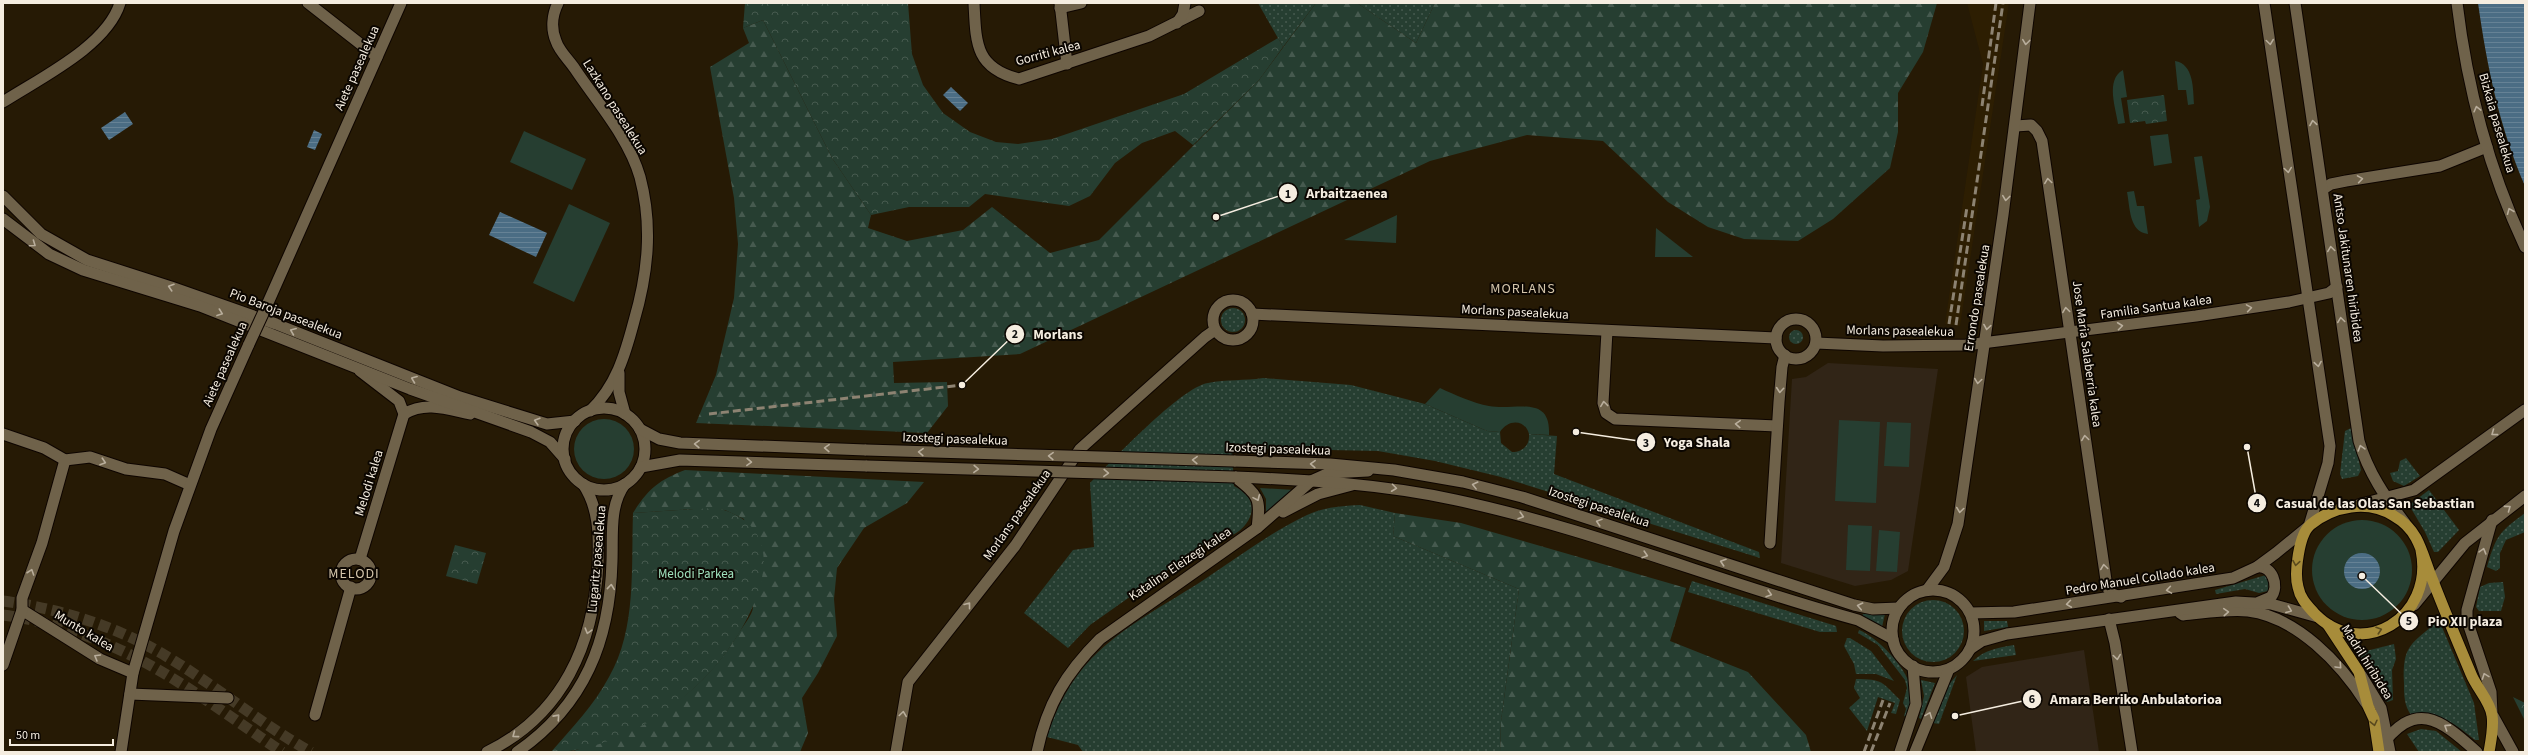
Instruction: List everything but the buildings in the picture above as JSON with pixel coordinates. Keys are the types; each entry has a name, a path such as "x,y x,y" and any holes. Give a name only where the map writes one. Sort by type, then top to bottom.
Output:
{"main road":[{"path":"3,102 91,45 109,27 120,3"},
{"path":"308,3 377,57"},
{"name":"Aiete pasealekua","path":"121,752 133,673 174,531 211,429 402,3"},
{"name":"Lazkano pasealekua","path":"558,3 553,17 556,42 627,148 640,176 647,210 649,238 646,272 639,306 619,370"},
{"name":"Gorriti kalea","path":"974,3 978,46 985,60 1001,74 1020,79 1149,36 1199,11"},
{"path":"1067,64 1060,6 1081,3"},
{"path":"1177,23 1183,14 1184,3"},
{"path":"2264,3 2330,446 2328,463 2309,526 2297,558 2295,570 2298,588 2304,602 2328,625 2346,632 2372,632 2395,623 2433,582 2454,555 2492,520 2525,496"},
{"name":"Antso Jakitunaren hiribidea","path":"2295,3 2359,441 2364,460 2387,498 2406,525"},
{"name":"Bizkaia pasealekua","path":"2457,3 2472,91 2487,147 2506,201 2525,247"},
{"name":"Errondo pasealekua","path":"1926,590 1944,567 1958,524 2034,4"},
{"name":"Jose Maria Salaberria kalea","path":"2015,126 2031,125 2037,130 2042,141 2107,587 2112,594 2121,597"},
{"path":"2323,189 2331,184 2346,181 2440,166 2487,147"},
{"name":"Pio Baroja pasealekua","path":"3,196 41,234 87,260 171,287 276,324 460,397 547,424 575,421"},
{"name":"Pio Baroja pasealekua","path":"3,219 33,244 83,270 200,306 541,437 558,450 565,459"},
{"name":"Familia Santua kalea","path":"1984,343 2196,316 2307,298 2329,292 2337,287"},
{"path":"1228,301 1242,302 1252,314 1253,320 1249,332 1237,340 1224,339 1215,330 1214,314 1217,308 1228,301"},
{"name":"Morlans pasealekua","path":"1252,314 1776,338"},
{"path":"1791,319 1798,319 1809,323 1814,330 1816,343 1810,353 1804,357 1797,358 1785,355 1778,345 1776,338 1781,326 1791,319"},
{"name":"Morlans pasealekua","path":"896,752 908,682 1015,546 1054,485 1088,441 1215,330"},
{"path":"1607,331 1603,403 1606,413 1615,419 1777,426"},
{"name":"Morlans pasealekua","path":"1816,343 1942,347 1984,343"},
{"path":"1770,543 1777,426 1782,367 1785,355"},
{"path":"351,365 399,401 404,414 416,407 432,406 496,420"},
{"path":"590,411 608,409 625,414 640,429 645,448 641,467 625,484 609,490 591,488 583,484 571,473 565,459 565,439 575,421 590,411 607,392 619,370"},
{"path":"619,370 619,392 625,414"},
{"path":"2309,526 2332,513 2414,490 2525,410"},
{"name":"Melodi kalea","path":"360,559 404,414"},
{"name":"Izostegi pasealekua","path":"640,429 658,439 680,443 1330,464 1394,470 1463,482 1522,497 1854,605 1873,609 1899,608"},
{"path":"3,434 44,448 65,460 90,457 126,469 165,474 190,485"},
{"path":"3,665 22,610 22,598 42,543 65,460"},
{"path":"641,467 680,460 1311,480 1406,490 1505,511 1858,620 1893,639"},
{"name":"Katalina Eleizegi kalea","path":"1037,752 1043,726 1052,701 1079,660 1100,639 1126,618 1257,528 1311,480 1329,473 1394,470"},
{"path":"1235,477 1254,492 1260,506 1257,528"},
{"name":"Lugaritz pasealekua","path":"487,752 523,729 546,707 567,680 583,647 592,612 598,553 596,510 583,484"},
{"name":"Lugaritz pasealekua","path":"517,752 546,729 569,703 597,653 609,608 615,506 625,484"},
{"path":"1257,528 1318,494 1356,484"},
{"path":"2350,507 2365,506 2380,509 2406,525 2415,537 2471,675 2484,715 2489,752"},
{"path":"2492,520 2467,610 2467,620 2491,692 2499,726"},
{"name":"Pedro Manuel Collado kalea","path":"1970,613 2007,613 2121,597 2233,578 2257,567 2309,526"},
{"path":"2413,605 2423,580 2424,565 2421,550"},
{"path":"360,559 368,565 370,577 362,587 351,587 343,580 342,568 347,561 360,559"},
{"path":"2257,567 2264,567 2270,571 2274,586 2270,597 2259,602"},
{"path":"315,716 351,587"},
{"path":"1970,649 1974,637 1974,625 1970,613 1963,602 1952,594 1940,590 1926,590 1911,597 1899,608 1892,628 1893,639 1904,659 1913,666 1931,672 1949,669 1958,664 1970,649 1982,641 2007,634 2175,609 2236,602 2259,602 2318,617"},
{"path":"2175,609 2184,615 2248,611 2280,622 2329,655 2351,679 2368,706 2374,719 2379,750"},
{"name":"Munto kalea","path":"22,610 100,659 133,673"},
{"path":"2109,619 2115,644 2132,752"},
{"name":"Madril hiribidea","path":"2328,625 2378,702 2388,737 2390,752"},
{"path":"1900,752 1916,704 1913,666"},
{"path":"1916,752 1949,669"},
{"path":"2359,672 2368,706"},
{"path":"2471,675 2514,752"},
{"path":"2489,752 2492,714 2491,692"},
{"path":"130,694 228,698"},
{"path":"2379,750 2388,737 2410,720 2419,718 2434,720 2445,724 2477,752"}],"shaded area":[{"path":"1967,3 2009,3 1960,326 1945,324 1983,64"},
{"path":"1828,363 1938,369 1908,571 1891,580 1855,586 1781,563 1792,379 1806,377"},
{"path":"2084,650 2099,752 1976,752 1966,677 1982,667"}],"green space":[{"path":"745,3 908,3 912,54 923,85 943,113 970,132 996,142 1018,144 1052,139 1184,94 1278,38 1283,47 1259,80 1193,145 1175,131 1142,143 1115,163 1090,196 1069,206 985,194 969,207 909,207 871,215 832,158 763,20 743,28"},
{"path":"1258,3 1316,3 1283,47"},
{"path":"1316,3 1357,3 1416,43 1435,3 1937,3 1923,52 1898,93 1898,132 1890,168 1833,219 1798,241 1744,239 1708,227 1668,202 1603,141 1527,135 1430,161 1020,354 893,362 894,383 947,382 948,406 927,433 696,423 716,375 734,298 738,244 734,198 710,67 749,43 743,28 763,20 832,158 871,215 868,228 907,241 963,230 992,207 1050,253 1099,240 1259,80"},
{"path":"1357,3 1435,3 1416,43"},
{"path":"2175,61 2181,63 2189,72 2193,85 2194,104 2188,105 2186,90 2178,90"},
{"path":"2123,70 2127,97 2121,98 2125,123 2118,124 2113,87 2114,80"},
{"path":"2164,95 2167,121 2146,124 2145,121 2130,123 2127,100"},
{"path":"524,131 586,159 572,190 510,162"},
{"path":"2168,134 2172,163 2154,166 2150,136"},
{"path":"2202,156 2210,207 2207,221 2199,227 2196,200 2200,199 2194,157"},
{"path":"2134,191 2137,206 2144,206 2148,234 2137,229 2132,218 2127,192"},
{"path":"569,204 610,223 574,302 533,283"},
{"path":"1397,215 1396,243 1344,240"},
{"path":"1656,228 1693,257 1655,257"},
{"path":"1233,308 1242,311 1245,320 1242,329 1233,332 1224,329 1221,320 1224,311"},
{"path":"1793,330 1799,330 1803,334 1803,340 1799,344 1793,344 1789,340 1789,334"},
{"path":"1263,378 1351,385 1425,404 1487,431 1500,432 1501,443 1512,452 1519,451 1527,445 1529,434 1557,436 1554,474 1759,552 1760,558 1501,477 1435,461 1378,451 1232,448 1234,486 1245,494 1251,503 1251,512 1248,521 1241,529 1231,536 1221,540 1209,541 1090,625 1068,648 1024,613 1073,550 1094,547 1090,483 1129,443 1181,397 1196,388 1208,383"},
{"path":"1440,388 1483,405 1499,407 1530,407 1538,409 1544,414 1548,422 1549,435 1529,434 1524,426 1516,422 1507,425 1500,432 1487,431 1425,404"},
{"path":"604,419 621,424 629,432 634,449 629,466 621,474 604,479 587,474 579,466 574,449 579,432 587,424"},
{"path":"1839,420 1880,422 1876,503 1835,501"},
{"path":"1887,422 1911,423 1909,467 1884,466"},
{"path":"2351,428 2361,470 2358,476 2342,479 2340,474 2345,431"},
{"path":"2406,458 2420,476 2404,486 2393,481 2390,473 2398,471 2400,461"},
{"path":"685,470 924,482 907,503 864,528 837,568 834,599 837,636 818,673 802,698 808,733 800,752 571,752 644,722 685,696 721,659 751,614 753,607 752,586 744,519 725,510 694,509 633,513 649,491 655,486"},
{"path":"1260,488 1295,490 1266,514 1266,499"},
{"path":"2429,490 2459,530 2438,552 2434,552 2425,532 2409,505"},
{"path":"1360,505 1395,513 1393,536 1519,589 1501,721 1500,752 1083,752 1078,745 1047,737 1064,695 1083,667 1117,636 1281,529 1320,510 1340,506"},
{"name":"Melodi Parkea","path":"715,509 727,511 749,524 760,542 764,563 760,585 752,609 740,631 714,668 693,689 662,714 618,737 604,742 577,750 551,752 597,697 618,658 624,639 631,597 633,513"},
{"path":"1395,513 1461,523 1686,588 1670,641 1748,672 1806,735 1811,752 1500,752 1501,721 1519,589 1393,536"},
{"path":"2525,513 2525,532 2506,540 2500,553 2500,568 2496,571 2487,567 2496,541 2509,525"},
{"path":"2362,520 2381,524 2398,534 2408,551 2412,570 2408,589 2398,606 2381,616 2362,620 2343,616 2326,606 2316,589 2312,570 2316,551 2326,534 2343,524"},
{"path":"1848,525 1872,526 1870,571 1846,570"},
{"path":"1879,530 1900,532 1897,572 1876,571"},
{"path":"455,545 486,553 477,584 446,576"},
{"path":"2266,575 2269,578 2268,591 2259,593 2245,589 2216,594 2215,590"},
{"path":"1692,581 1836,626 1837,632 1820,632 1688,592"},
{"path":"2503,582 2505,597 2501,611 2479,611 2476,607 2480,587 2489,583"},
{"path":"1933,600 1945,602 1955,609 1962,619 1964,631 1962,643 1955,653 1945,660 1933,662 1921,660 1911,653 1904,643 1902,631 1904,619 1911,609 1921,602"},
{"path":"1863,614 1885,614 1882,627 1862,616"},
{"path":"2439,620 2474,703 2479,740 2475,740 2453,723 2438,717 2421,714 2411,715 2406,704 2404,696 2404,670 2407,652 2416,640"},
{"path":"1984,621 2007,621 2008,627 1984,631"},
{"path":"1859,630 1882,646 1903,670 1910,686 1911,694 1907,717 1904,716 1906,709 1903,703 1907,688 1905,680 1878,645 1858,633"},
{"path":"1847,638 1850,638 1871,651 1894,681 1876,674 1856,674 1854,664 1844,646"},
{"path":"2394,644 2396,659 2392,670 2393,700 2387,702 2358,653"},
{"path":"2014,645 2016,655 1973,661 1987,651"},
{"path":"1957,675 1939,724 1933,723 1945,689"},
{"path":"1856,679 1877,681 1885,685 1900,700 1896,714 1891,713 1895,703 1878,697 1867,731 1849,708 1860,698 1854,688"},
{"path":"1921,680 1935,683 1921,719 1919,718 1924,696"},
{"path":"2513,697 2525,703 2525,721"},
{"path":"2421,729 2436,731 2462,752 2419,752 2407,734"}],"water":[{"path":"2478,3 2525,3 2525,186 2508,141 2495,96 2485,50"},
{"path":"951,87 968,103 960,111 943,95"},
{"path":"125,112 133,124 109,140 101,128"},
{"path":"314,130 322,134 315,150 307,147"},
{"path":"500,212 547,233 536,257 489,235"},
{"path":"2366,553 2375,558 2379,564 2379,578 2375,584 2366,589 2358,589 2349,584 2345,578 2344,567 2349,558 2355,554"}],"tunnel":[{"path":"3,601 25,604 88,620 147,645 185,668 274,729 311,752"},
{"path":"3,615 44,623 82,634 118,649 183,685 282,752"}],"railway":[{"path":"1982,106 1996,3"},
{"path":"1956,325 2003,3"},
{"path":"1949,324 1967,207"},
{"path":"709,414 962,385"},
{"path":"1864,752 1883,700"},
{"path":"1871,752 1890,703"}],"place":[{"name":"Arbaitzaenea","path":"1216,217"},
{"name":"Morlans","path":"962,385"},
{"name":"Yoga Shala","path":"1576,432"},
{"name":"Casual de las Olas San Sebastian","path":"2247,447"},
{"name":"Pio XII plaza","path":"2362,576"},
{"name":"Amara Berriko Anbulatorioa","path":"1955,716"}],"district":[{"name":"MORLANS","path":"1523,289"},
{"name":"MELODI","path":"354,574"}]}
